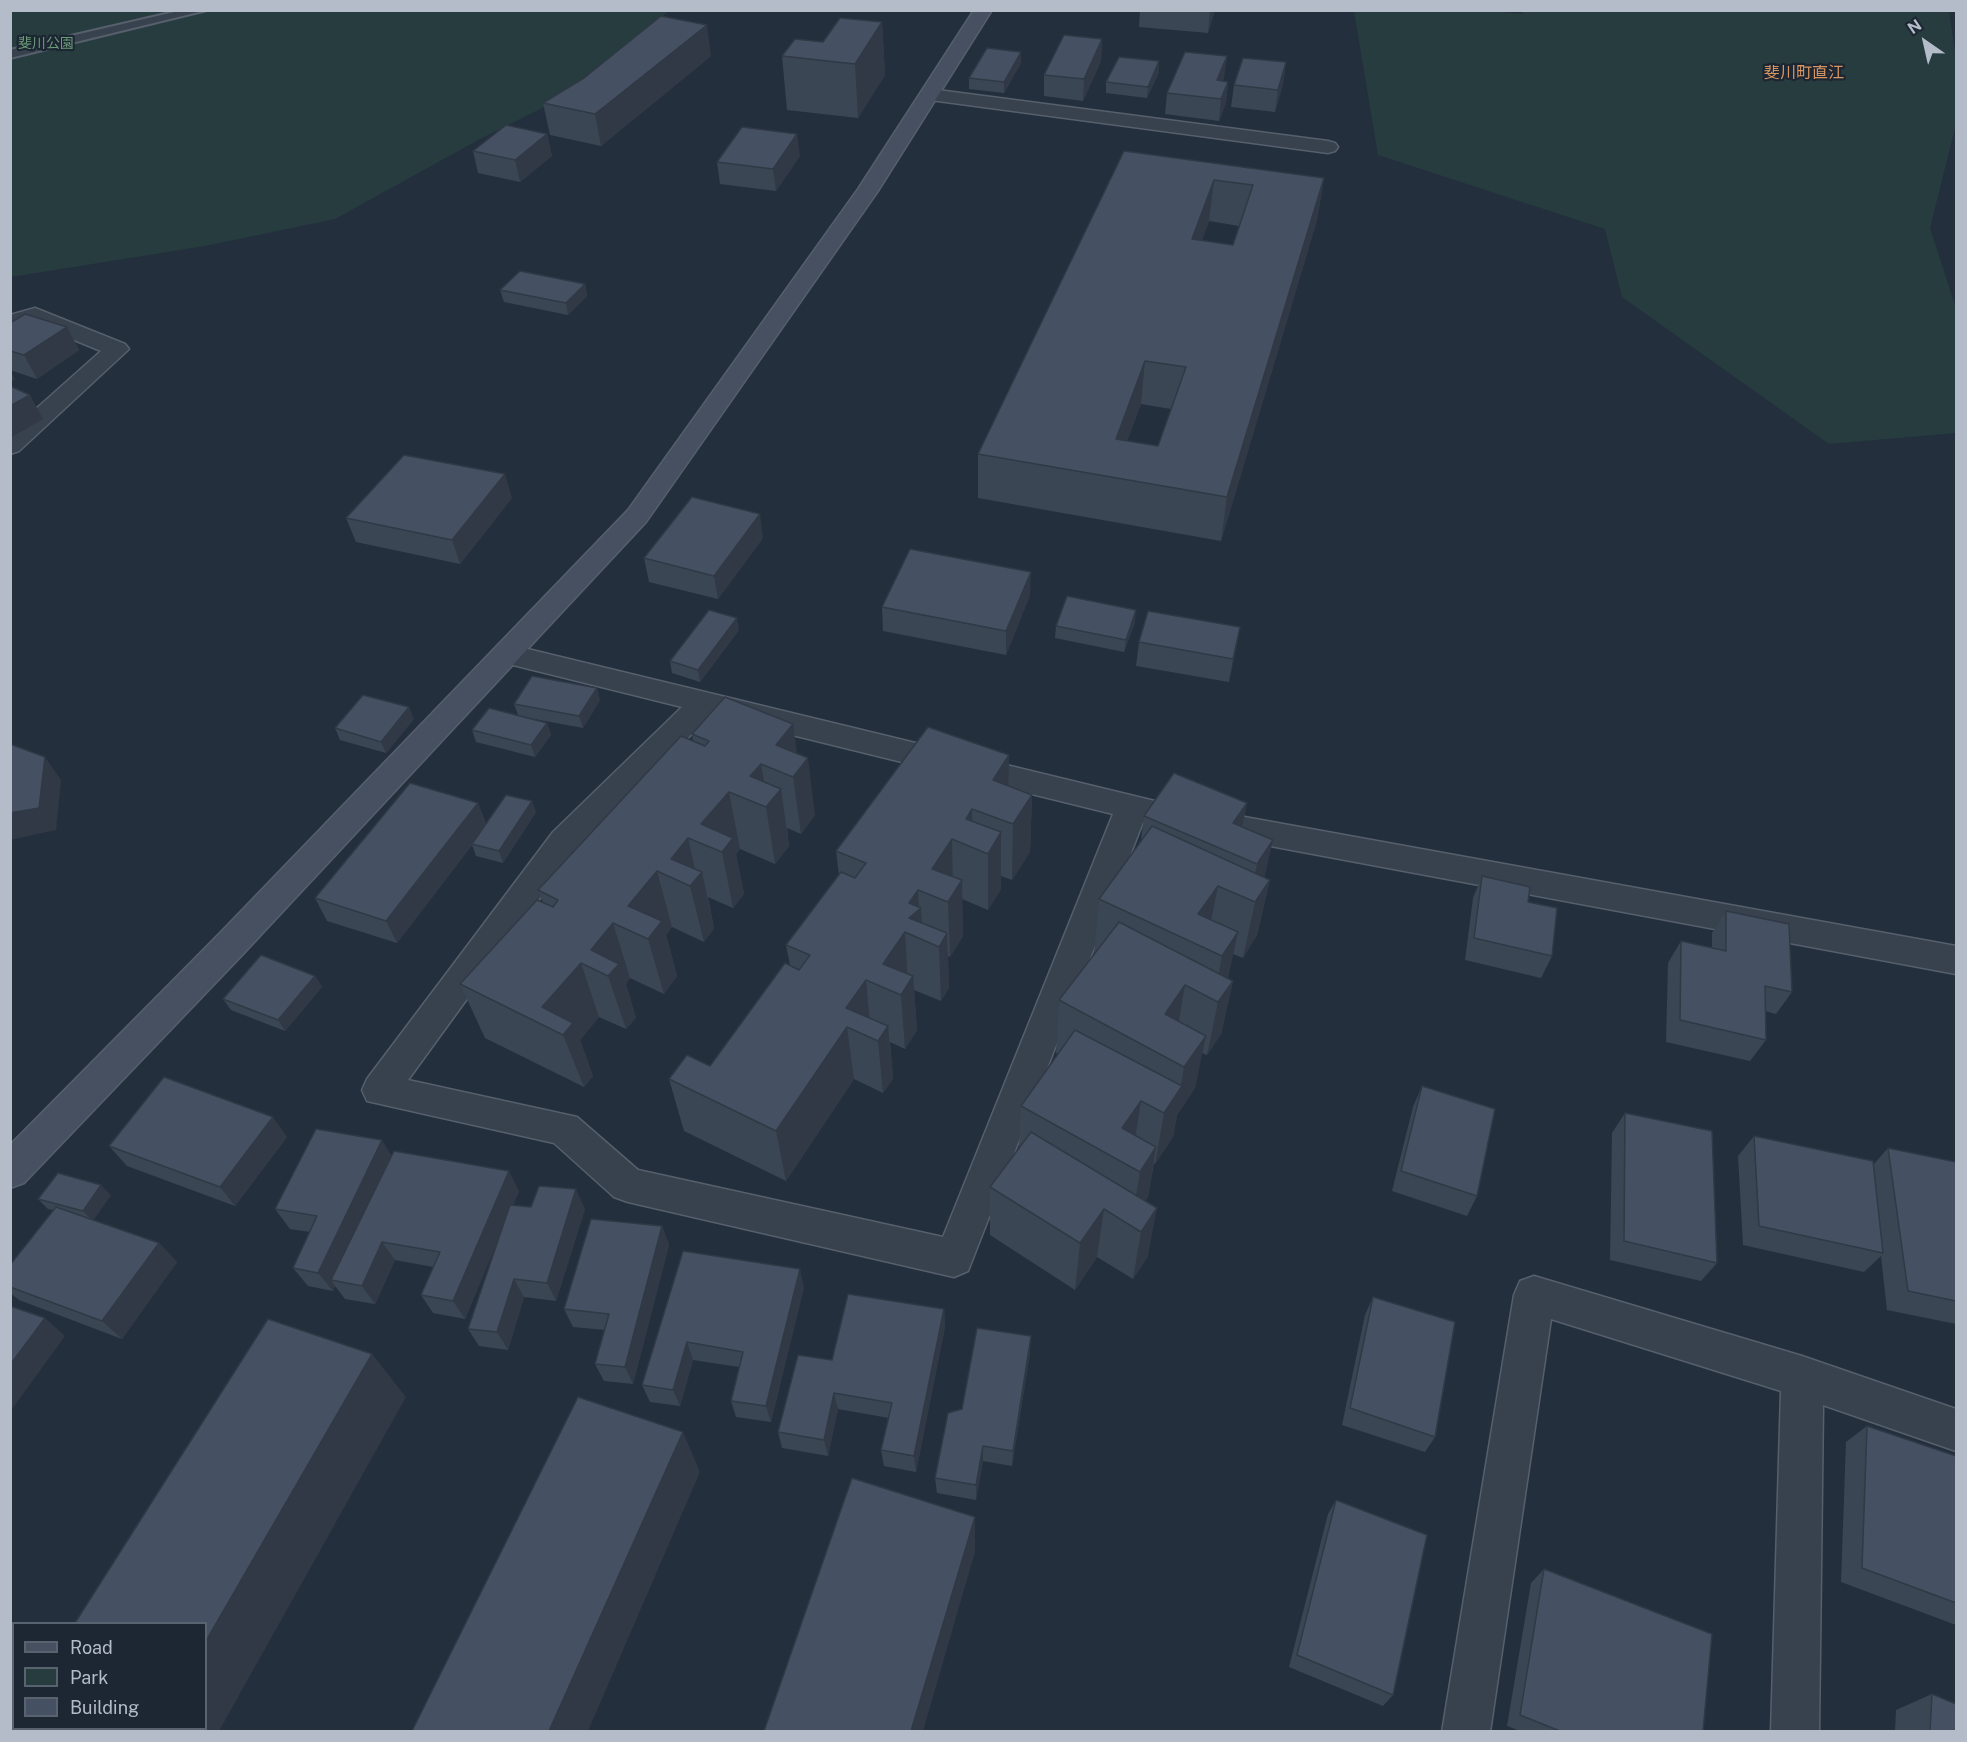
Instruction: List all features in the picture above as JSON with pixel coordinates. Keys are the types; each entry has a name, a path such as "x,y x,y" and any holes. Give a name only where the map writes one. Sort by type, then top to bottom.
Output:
{"street":[{"path":"10,1171 507,654 636,516 867,191 983,10"},
{"path":"930,95 1328,147"},
{"path":"10,322 35,315 117,349 10,446"},
{"path":"507,654 1132,808 1956,960"},
{"path":"705,703 564,841 380,1090 564,1129 628,1185 954,1257 1132,808"},
{"path":"1466,1731 1534,1295 1802,1377 1956,1430"},
{"path":"1795,1731 1802,1377"}],"lane":[{"path":"10,54 201,10"}],"green space":[{"name":"斐川公園","path":"286,10 669,11 548,105 480,139 335,219 205,246 11,277 10,11 281,11 274,13"},
{"path":"1476,10 1523,14 1523,10 1949,11 1956,58 1956,124 1930,228 1956,308 1956,433 1829,444 1622,297 1605,229 1378,155 1354,11"}],"building":[{"path":"661,16 707,25 595,114 543,103 584,78"},
{"path":"840,18 882,22 855,64 782,56 795,39 823,42"},
{"path":"1064,35 1102,39 1084,79 1044,75"},
{"path":"987,48 1021,52 1004,82 969,78"},
{"path":"1185,52 1227,56 1217,80 1228,82 1221,99 1167,93"},
{"path":"1119,57 1159,61 1148,87 1106,82"},
{"path":"1243,58 1286,62 1278,90 1234,85"},
{"path":"506,125 547,134 515,160 473,151"},
{"path":"742,127 797,134 773,169 717,162"},
{"path":"1124,151 1324,178 1227,497 978,454","holes":["1214,180 1253,185 1233,245 1192,239","1145,361 1186,367 1158,446 1116,439"]},
{"path":"520,271 585,284 566,303 500,290"},
{"path":"25,314 67,327 24,355 10,351 10,323"},
{"path":"10,386 30,395 10,406"},
{"path":"404,455 505,474 452,540 346,518"},
{"path":"692,497 760,514 714,576 644,558"},
{"path":"910,549 1031,572 1006,631 882,607"},
{"path":"1067,596 1136,610 1126,640 1056,626"},
{"path":"709,610 737,618 698,670 670,661"},
{"path":"1148,611 1240,627 1233,659 1139,642"},
{"path":"532,676 597,688 579,716 514,704"},
{"path":"363,695 409,707 381,742 335,728"},
{"path":"725,697 793,724 776,745 808,758 793,777 761,764 750,776 781,789 766,807 729,792 701,824 733,838 722,852 688,838 671,859 702,872 690,886 657,871 628,906 662,921 648,939 613,923 591,950 619,964 608,976 581,963 542,1007 573,1023 563,1035 460,984 537,900 553,907 558,900 538,890 681,736 705,746 709,741 692,734"},
{"path":"489,708 547,723 531,745 472,730"},
{"path":"928,727 1009,755 993,780 1032,795 1013,824 972,809 966,819 1001,832 988,854 952,839 932,869 962,880 948,902 918,890 909,903 921,908 909,918 947,933 939,947 905,932 883,964 913,976 901,995 866,980 846,1008 888,1026 878,1041 847,1027 776,1131 669,1079 687,1055 710,1066 785,963 799,970 810,955 786,945 841,872 855,878 866,863 836,851"},
{"path":"10,744 45,757 39,808 10,813"},
{"path":"1174,773 1247,803 1233,823 1273,840 1257,864 1144,816"},
{"path":"410,783 478,803 386,921 315,898"},
{"path":"506,795 532,801 499,851 472,844"},
{"path":"1152,826 1270,880 1255,902 1218,886 1198,914 1238,932 1222,956 1099,899"},
{"path":"1482,876 1530,887 1528,902 1557,908 1552,956 1474,938"},
{"path":"1726,911 1789,924 1792,992 1765,986 1766,1040 1680,1020 1681,941 1726,951"},
{"path":"1119,922 1233,981 1218,1002 1185,985 1165,1014 1206,1036 1184,1067 1059,1000"},
{"path":"261,955 315,976 278,1020 223,999"},
{"path":"1075,1030 1182,1086 1164,1113 1141,1101 1122,1128 1156,1147 1140,1172 1021,1106"},
{"path":"164,1077 273,1117 220,1187 109,1146"},
{"path":"1422,1086 1495,1109 1477,1196 1401,1171"},
{"path":"1625,1113 1712,1131 1717,1263 1624,1241"},
{"path":"316,1129 382,1140 318,1273 293,1268 317,1216 275,1209"},
{"path":"1031,1132 1157,1208 1141,1232 1104,1209 1080,1243 990,1187"},
{"path":"1754,1136 1873,1161 1883,1253 1759,1226"},
{"path":"1888,1148 1956,1162 1956,1301 1908,1291"},
{"path":"394,1151 509,1171 453,1301 421,1295 440,1252 382,1242 362,1286 331,1280"},
{"path":"58,1173 101,1185 83,1211 38,1199"},
{"path":"539,1186 576,1189 547,1283 514,1279 497,1332 468,1329 510,1205 531,1207"},
{"path":"56,1207 159,1243 102,1321 10,1287 10,1265"},
{"path":"591,1219 662,1226 625,1367 595,1364 609,1314 564,1309"},
{"path":"683,1251 800,1269 766,1406 731,1401 743,1352 687,1342 673,1390 642,1385"},
{"path":"848,1294 944,1309 914,1456 881,1450 892,1403 834,1393 824,1440 778,1432 798,1355 832,1360"},
{"path":"1373,1297 1455,1322 1435,1437 1350,1408"},
{"path":"10,1306 45,1318 10,1365"},
{"path":"268,1319 372,1354 207,1639 207,1622 76,1622"},
{"path":"977,1328 1031,1336 1013,1451 983,1446 976,1485 935,1478 948,1413 962,1409"},
{"path":"578,1397 683,1432 549,1731 412,1731"},
{"path":"1867,1426 1956,1456 1956,1603 1862,1568"},
{"path":"852,1478 975,1517 911,1731 764,1731"},
{"path":"1336,1500 1427,1535 1393,1695 1297,1655"},
{"path":"1544,1569 1712,1634 1703,1731 1560,1731 1520,1715"},
{"path":"1932,1694 1956,1704 1956,1731 1930,1731"},
{"path":"14,1730 153,1730 153,1731"}],"district":[{"name":"斐川町直江","path":"1804,73"}]}
